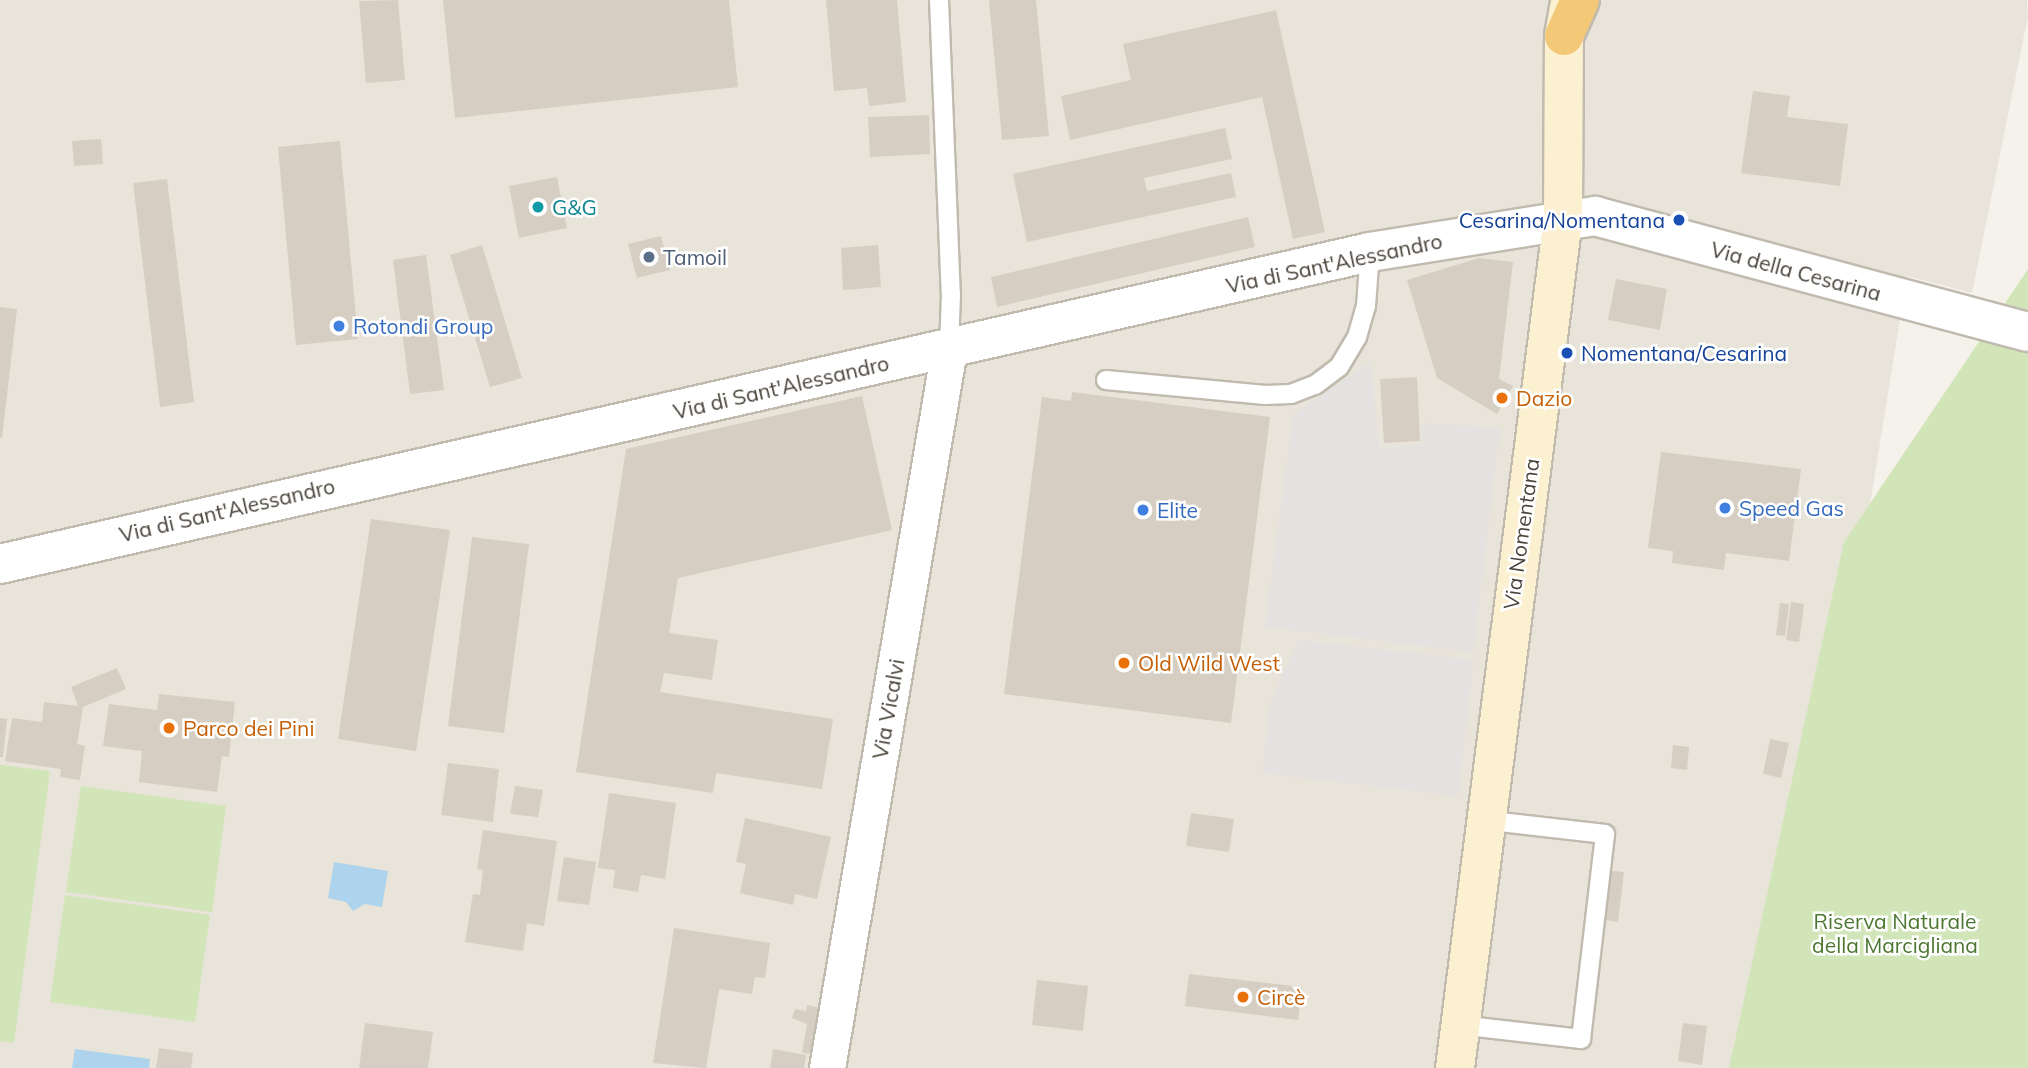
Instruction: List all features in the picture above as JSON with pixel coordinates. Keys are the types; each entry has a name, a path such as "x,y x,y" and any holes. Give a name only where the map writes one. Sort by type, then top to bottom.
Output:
{"highway":[{"path":"1565,12 1580,0"}],"main road":[{"name":"Via Nomentana","path":"1455,1068 1483,820 1563,219 1565,12"}],"street":[{"name":"Via della Cesarina","path":"1563,219 1595,216 2028,332"},
{"name":"Via di Sant'Alessandro","path":"0,564 1370,252 1563,219"},
{"name":"Via Vicalvi","path":"827,1068 949,349"}],"lane":[{"path":"939,0 950,253 949,349"},
{"path":"1106,380 1265,395 1291,394 1315,385 1339,367 1357,337 1366,306 1370,252"},
{"path":"1460,1025 1581,1039 1604,848 1605,834 1483,820"}],"shaded area":[{"path":"0,0 2027,0 2028,16 1972,293 1907,276 1779,1068 0,1068"},
{"path":"1371,362 1379,448 1423,445 1422,423 1500,428 1473,652 1265,627 1293,415"},
{"path":"1299,640 1474,660 1458,796 1262,773 1270,703"}],"green space":[{"name":"Riserva Naturale della Marcigliana","path":"2028,269 2028,1068 1729,1068 1844,542"},
{"path":"0,765 50,771 14,1043 0,1041"},
{"path":"81,786 226,806 212,912 66,892"},
{"path":"65,895 210,915 195,1022 50,1002"}],"water":[{"path":"334,862 388,871 382,907 365,904 353,911 346,902 328,898"},
{"path":"75,1049 150,1059 149,1068 72,1068"}],"building":[{"path":"398,0 405,80 366,83 359,1"},
{"path":"443,0 729,0 738,87 455,118"},
{"path":"826,0 897,0 906,102 869,106 867,88 834,91"},
{"path":"989,0 1036,0 1049,136 1002,140"},
{"path":"1276,10 1325,232 1293,239 1262,97 1070,140 1061,96 1131,80 1123,44"},
{"path":"1753,91 1790,96 1787,117 1848,124 1840,186 1741,173"},
{"path":"929,115 930,154 870,157 868,117"},
{"path":"1225,128 1232,159 1144,178 1147,191 1231,173 1236,197 1027,242 1013,174"},
{"path":"101,139 103,164 74,166 72,141"},
{"path":"340,141 358,339 296,345 278,147"},
{"name":"G&G","path":"557,177 567,228 519,238 509,186"},
{"path":"167,179 194,402 160,407 133,183"},
{"path":"1248,217 1255,247 997,307 991,277"},
{"name":"Tamoil","path":"661,236 670,270 637,278 628,244"},
{"path":"482,245 522,378 490,387 450,255"},
{"path":"878,245 881,287 843,290 841,248"},
{"path":"426,255 444,390 410,394 393,260"},
{"path":"1479,258 1513,262 1499,379 1513,386 1497,414 1437,378 1407,280"},
{"path":"1616,279 1667,289 1660,330 1608,320"},
{"path":"0,307 17,309 2,438 0,438"},
{"path":"1417,377 1420,441 1384,443 1380,379"},
{"name":"Elite","path":"1072,392 1270,417 1231,723 1004,694 1042,397 1071,401"},
{"path":"862,396 892,530 678,578 669,633 718,640 712,680 664,673 660,692 833,719 822,789 716,773 713,793 576,772 626,449"},
{"name":"Speed Gas","path":"1661,452 1801,469 1789,561 1726,553 1724,570 1672,563 1673,551 1648,548"},
{"path":"371,519 450,530 416,751 338,739"},
{"path":"472,537 529,544 504,733 448,726"},
{"path":"1791,602 1804,604 1799,642 1786,640"},
{"path":"1780,603 1789,604 1785,636 1776,635"},
{"path":"117,668 126,689 83,707 77,744 85,746 80,780 60,777 61,769 5,761 12,718 42,722 44,702 78,706 71,687"},
{"name":"Parco dei Pini","path":"159,694 235,702 229,757 222,756 217,792 139,782 142,751 103,746 109,704 157,710"},
{"path":"0,718 7,719 3,757 0,757"},
{"path":"1770,739 1789,743 1781,778 1763,774"},
{"path":"1673,745 1689,747 1687,770 1671,768"},
{"path":"448,763 499,769 493,822 441,815"},
{"path":"515,786 543,790 538,817 510,814"},
{"path":"609,793 676,803 665,879 641,875 638,892 613,888 615,870 598,868"},
{"path":"1191,813 1234,819 1229,852 1186,846"},
{"path":"745,818 831,837 817,899 795,894 793,905 740,893 746,864 736,862"},
{"path":"483,830 557,841 544,926 527,923 523,951 465,942 473,894 480,895 483,870 477,869"},
{"path":"564,857 596,862 589,905 557,901"},
{"path":"1590,868 1624,872 1618,922 1584,917"},
{"path":"674,928 770,943 765,978 755,977 752,994 719,989 706,1068 653,1063"},
{"name":"Circè","path":"1189,974 1302,987 1298,1020 1185,1006"},
{"path":"1037,980 1088,986 1083,1031 1032,1025"},
{"path":"807,1005 820,1008 812,1054 802,1053 807,1024 792,1018 795,1009 806,1011"},
{"path":"365,1023 433,1032 428,1068 359,1068"},
{"path":"1683,1023 1707,1026 1702,1065 1678,1061"},
{"path":"159,1048 193,1053 191,1068 156,1068"},
{"path":"773,1049 806,1055 804,1068 770,1068"}],"place":[{"name":"G&G","path":"538,207"},
{"name":"Cesarina/Nomentana","path":"1679,220"},
{"name":"Tamoil","path":"649,257"},
{"name":"Rotondi Group","path":"339,326"},
{"name":"Nomentana/Cesarina","path":"1567,353"},
{"name":"Dazio","path":"1502,398"},
{"name":"Speed Gas","path":"1725,508"},
{"name":"Elite","path":"1143,510"},
{"name":"Old Wild West","path":"1124,663"},
{"name":"Parco dei Pini","path":"169,728"},
{"name":"Circè","path":"1243,997"}]}
